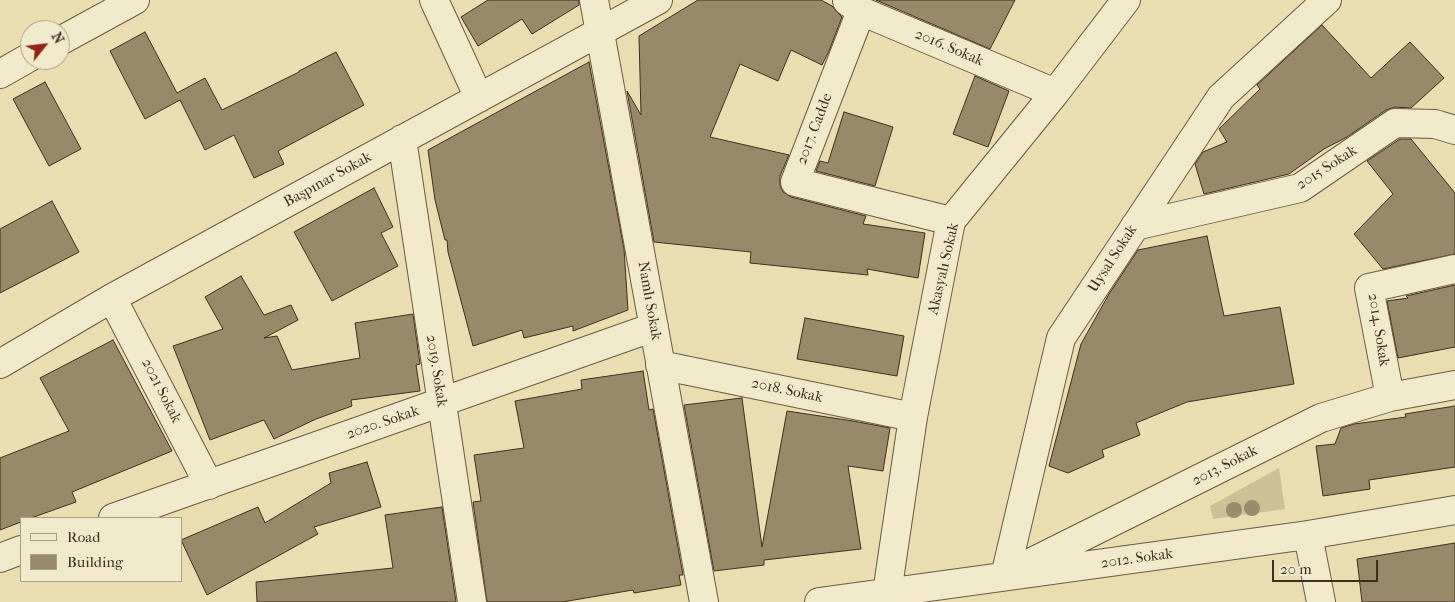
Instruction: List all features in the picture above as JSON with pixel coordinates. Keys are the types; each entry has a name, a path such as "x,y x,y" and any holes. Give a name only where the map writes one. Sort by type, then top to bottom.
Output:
{"street":[{"path":"70,36 135,0"},
{"path":"434,0 479,98"},
{"name":"Namlı Sokak","path":"594,0 704,602"},
{"name":"Başpınar Sokak","path":"0,364 112,298 658,0"},
{"name":"Akasyalı Sokak","path":"887,593 913,417 951,221 1055,93 1126,0"},
{"name":"Uysal Sokak","path":"1005,576 1061,338 1221,97 1327,0"},
{"name":"2016. Sokak","path":"854,5 1055,93"},
{"name":"2017. Cadde","path":"854,5 795,182 951,221"},
{"path":"0,74 20,63"},
{"name":"2015 Sokak","path":"1134,226 1300,188 1394,123 1435,124 1455,130"},
{"name":"2019. Sokak","path":"402,139 472,602"},
{"name":"2014. Sokak","path":"1390,398 1369,288 1455,269"},
{"name":"2021 Sokak","path":"112,298 209,484"},
{"name":"2020. Sokak","path":"116,517 654,327"},
{"name":"2018. Sokak","path":"660,365 913,417"},
{"name":"2013. Sokak","path":"1005,576 1321,418 1390,398 1455,385"},
{"name":"2012. Sokak","path":"819,602 1308,535 1455,510"},
{"path":"1308,535 1321,602"},
{"path":"0,558 20,550"}],"shaded area":[{"path":"1279,468 1285,509 1213,519 1210,506"}],"building":[{"path":"488,0 579,0 579,5 532,34 522,19 478,46 461,17"},
{"path":"698,0 821,0 832,6 842,17 822,65 791,50 778,81 740,64 710,137 789,155 780,176 780,185 783,192 791,197 866,216 863,224 925,233 918,278 867,269 868,275 750,263 751,252 654,242 627,91 641,115 639,36"},
{"path":"876,0 1015,0 990,49"},
{"path":"1322,25 1371,78 1410,42 1444,78 1411,108 1395,107 1386,110 1347,137 1324,149 1289,174 1204,194 1195,164 1203,152 1227,142 1219,129 1260,89 1257,85"},
{"path":"145,32 177,93 205,78 222,110 336,52 364,105 278,151 284,164 254,178 234,135 205,150 180,100 145,119 110,51"},
{"path":"589,62 624,249 628,310 573,331 573,326 524,338 522,330 473,346 448,252 447,240 445,240 435,200 428,150"},
{"path":"975,76 1009,91 988,147 953,134"},
{"path":"45,82 81,149 49,166 13,99"},
{"path":"844,112 893,127 875,186 816,171 820,161 828,163"},
{"path":"1400,139 1411,139 1455,193 1455,254 1383,269 1354,234 1393,194 1367,161"},
{"path":"374,188 393,227 381,233 398,266 332,301 294,232"},
{"path":"52,201 79,252 0,293 0,229"},
{"path":"1207,236 1224,316 1280,307 1294,384 1187,402 1136,423 1140,435 1102,450 1104,457 1068,473 1049,466 1081,344 1109,294 1138,250"},
{"path":"241,276 264,315 291,305 298,320 264,338 277,336 292,370 360,358 355,323 413,314 420,364 416,365 420,391 351,400 352,406 316,419 274,439 264,420 210,440 173,346 223,329 205,297"},
{"path":"1455,285 1455,347 1398,358 1387,301 1408,298 1406,296"},
{"path":"805,318 904,336 897,376 797,359"},
{"path":"113,340 172,451 72,492 76,502 34,517 20,517 20,522 0,530 0,458 69,431 40,378"},
{"path":"643,371 649,410 653,409 683,575 679,575 681,585 634,593 633,590 562,602 487,602 473,502 481,501 474,455 524,448 515,401 582,389 581,380"},
{"path":"742,398 762,547 787,411 890,428 883,471 848,466 861,549 764,560 764,565 714,571 684,405"},
{"path":"1455,406 1455,467 1369,480 1370,489 1323,496 1316,446 1335,444 1341,428 1354,424 1406,417 1405,414"},
{"path":"367,462 381,507 314,527 318,534 207,595 182,540 258,507 265,523 331,483 329,473"},
{"path":"442,507 456,602 257,602 256,582 393,568 385,515"},
{"path":"1455,543 1455,602 1362,602 1357,559"}]}
